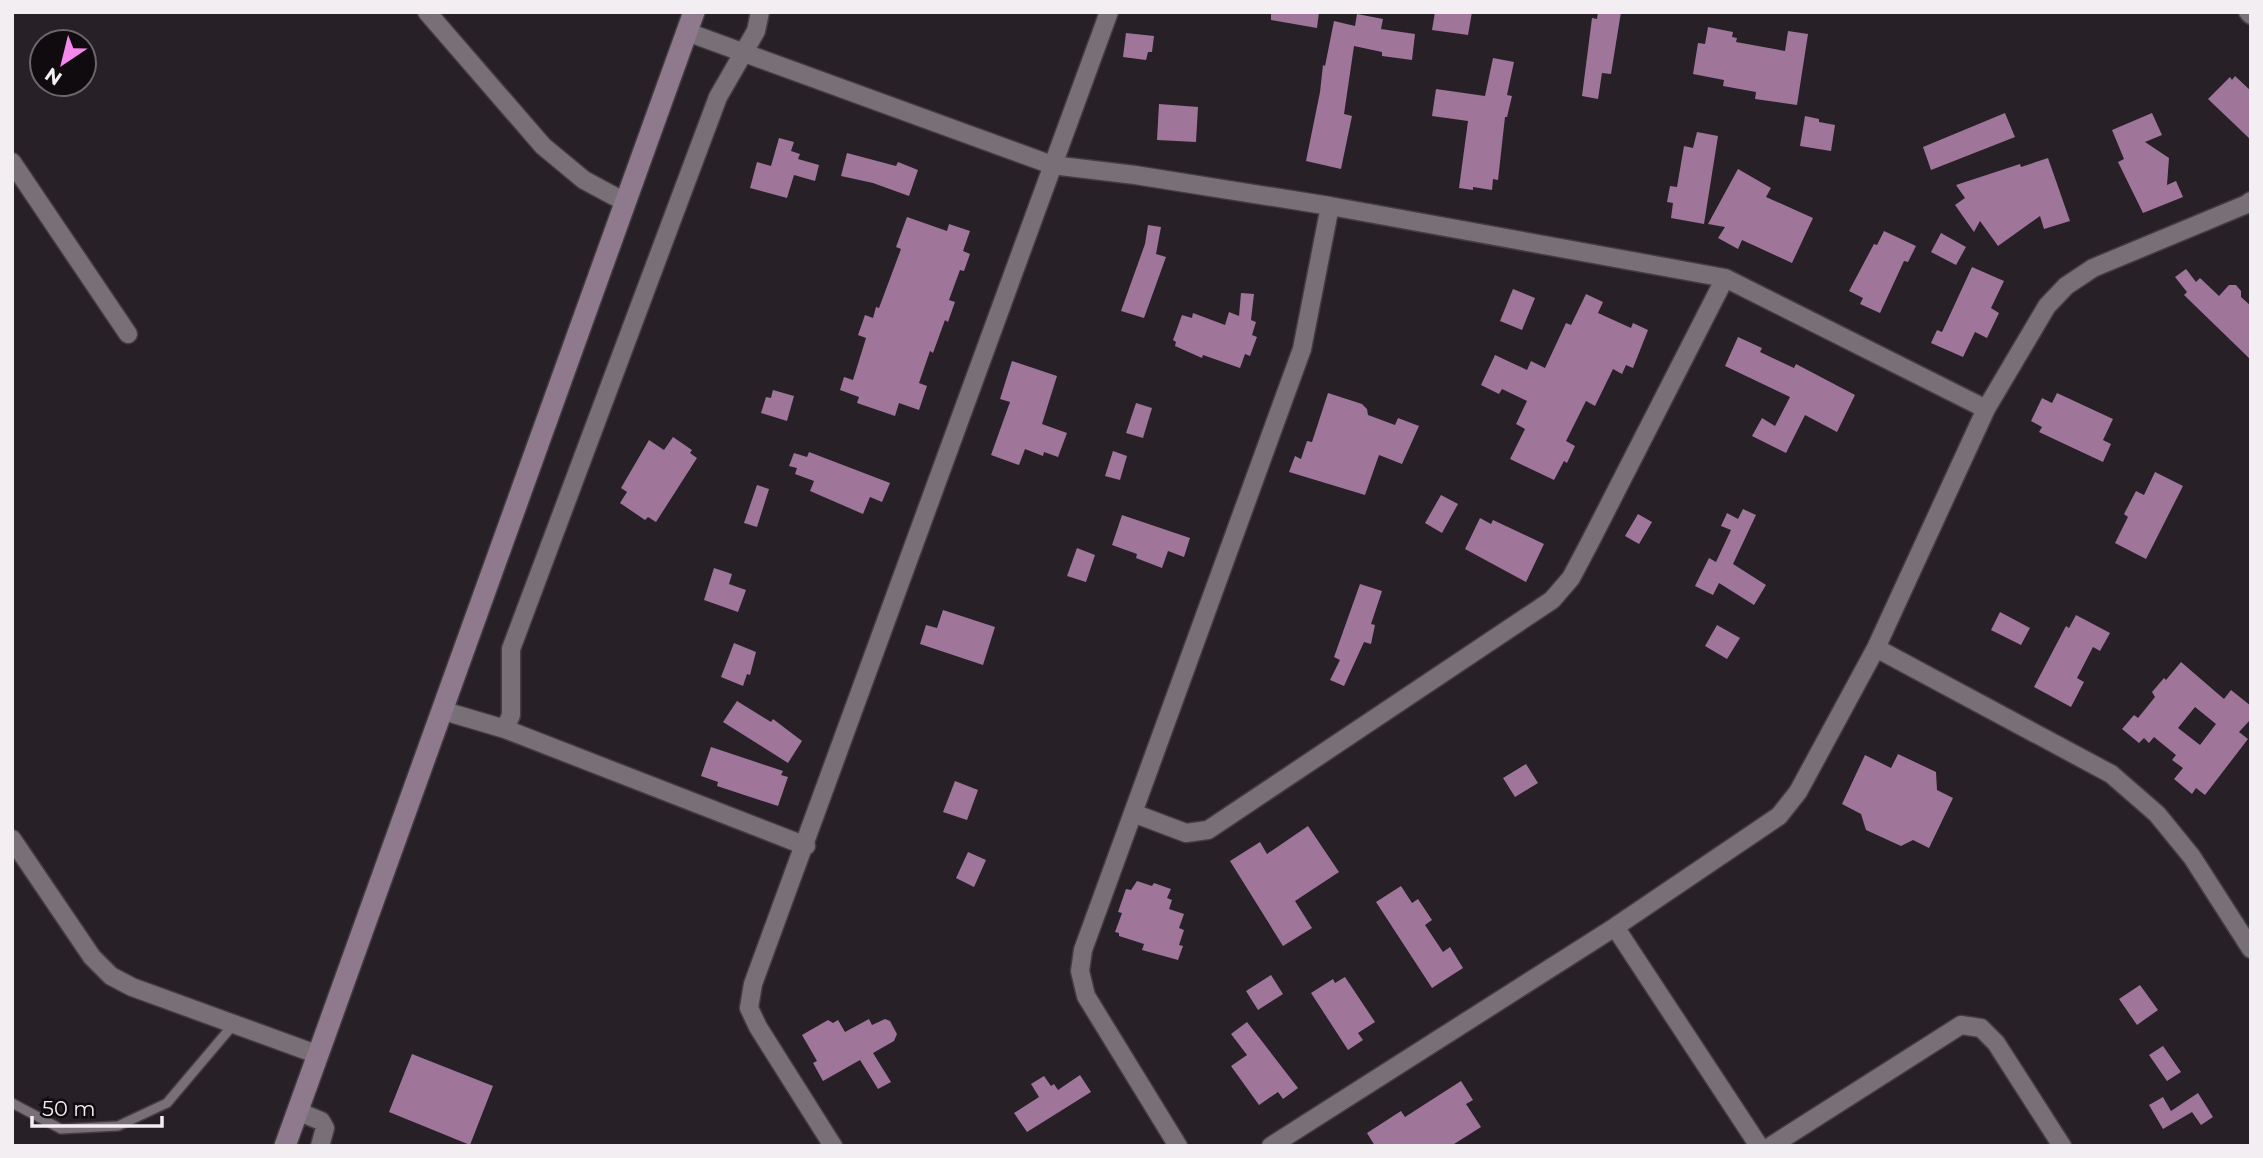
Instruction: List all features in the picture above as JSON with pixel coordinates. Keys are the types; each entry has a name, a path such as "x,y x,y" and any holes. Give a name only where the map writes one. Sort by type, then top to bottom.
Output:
{"street":[{"path":"427,12 542,146 584,180 625,202"},
{"path":"505,729 510,715 511,649 718,97 756,31 760,12"},
{"path":"832,1146 758,1027 749,1008 753,984 806,846 1109,12"},
{"path":"285,1146 691,22 744,53 1052,165 1135,175 1330,206 1725,278 1986,408"},
{"path":"12,162 128,334"},
{"path":"1270,1146 1615,927 1779,816 1798,792 1876,648 1986,408 2047,306 2066,286 2093,268 2250,204"},
{"path":"1178,1146 1086,996 1080,971 1083,950 1303,349 1330,206"},
{"path":"1133,813 1186,833 1208,830 1552,600 1570,578 1589,544 1725,278"},
{"path":"1876,648 2111,774 2157,814 2192,857 2251,948"},
{"path":"444,711 505,729 806,846"},
{"path":"12,839 92,957 111,976 132,987 316,1054"},
{"path":"1615,927 1759,1146"},
{"path":"1771,1146 1961,1025 1981,1028 1996,1043 2062,1146"},
{"path":"297,1111 321,1121 325,1128 320,1146"}],"lane":[{"path":"12,1103 61,1129 118,1126 167,1103 233,1025"}],"building":[{"path":"1271,12 1319,12 1317,28 1271,20"},
{"path":"1435,12 1472,12 1468,35 1432,30"},
{"path":"1598,12 1621,12 1611,74 1602,73 1598,99 1582,96 1592,18 1597,19"},
{"path":"1357,14 1383,19 1381,29 1415,34 1412,60 1382,56 1382,52 1354,46 1344,114 1352,116 1341,169 1306,161 1323,65 1325,66 1334,21 1355,26"},
{"path":"1708,27 1733,32 1732,37 1737,38 1736,42 1785,51 1788,31 1808,34 1797,105 1755,99 1756,92 1723,86 1724,80 1693,74 1698,43 1705,44"},
{"path":"1126,33 1154,36 1152,52 1148,52 1146,60 1123,57"},
{"path":"1493,58 1514,62 1507,95 1512,96 1505,117 1498,180 1493,179 1492,190 1459,188 1468,121 1432,116 1436,89 1485,96"},
{"path":"2235,76 2251,91 2251,140 2208,99 2230,77 2232,80"},
{"path":"1159,104 1198,107 1196,142 1157,140"},
{"path":"2005,113 2015,137 1931,170 1923,147"},
{"path":"2152,113 2162,135 2145,142 2169,158 2167,185 2176,181 2183,197 2143,213 2118,162 2124,159 2112,130"},
{"path":"1805,116 1835,125 1831,151 1800,146"},
{"path":"1697,132 1718,136 1704,224 1671,218 1673,203 1667,202 1670,186 1677,187 1684,146 1693,148"},
{"path":"779,138 794,142 791,151 800,154 798,159 819,165 815,181 794,175 787,198 750,188 757,162 771,166"},
{"path":"847,153 896,166 898,162 918,170 909,196 873,183 841,176"},
{"path":"2048,158 2070,221 2044,229 2040,216 1998,246 1980,221 1974,232 1955,205 1965,198 1956,185 2020,164 2021,167"},
{"path":"1738,169 1771,188 1766,197 1813,218 1792,263 1742,240 1738,249 1718,238 1725,227 1708,224"},
{"path":"907,217 947,231 949,224 970,231 963,251 970,254 964,271 960,270 949,300 955,302 948,322 945,320 933,353 930,351 919,383 927,386 919,410 899,403 895,416 857,403 859,397 840,390 844,377 853,380 866,338 858,335 865,315 873,318 876,307 879,308 901,249 896,247"},
{"path":"1148,225 1161,227 1156,254 1166,257 1144,318 1121,311 1145,244"},
{"path":"1884,231 1916,246 1908,262 1904,261 1880,313 1860,304 1863,298 1849,291"},
{"path":"1941,233 1966,247 1956,265 1931,252"},
{"path":"1972,267 2004,281 1991,308 1999,313 1987,338 1975,332 1963,357 1931,343 1937,330 1942,332"},
{"path":"2186,269 2196,282 2200,278 2219,296 2229,285 2236,285 2241,291 2241,297 2251,306 2251,360 2184,295 2187,292 2175,277"},
{"path":"1513,289 1535,298 1522,330 1500,321"},
{"path":"1241,293 1254,294 1251,320 1256,322 1252,335 1257,337 1250,356 1245,354 1240,368 1203,355 1202,358 1175,346 1176,342 1173,340 1182,315 1192,318 1193,313 1225,325 1229,312 1239,316"},
{"path":"1586,294 1603,302 1598,313 1631,328 1633,323 1648,330 1633,368 1626,365 1622,374 1613,369 1595,406 1586,401 1566,441 1575,446 1567,463 1564,461 1554,480 1510,459 1525,429 1516,424 1527,401 1502,389 1499,394 1481,385 1495,355 1527,370 1531,361 1545,368 1566,323 1571,325"},
{"path":"1738,337 1762,348 1760,352 1794,368 1796,364 1855,395 1837,432 1805,415 1786,453 1752,436 1762,418 1775,426 1790,397 1725,366"},
{"path":"1012,361 1057,376 1042,424 1067,433 1058,457 1044,452 1043,456 1025,449 1019,465 991,455 1010,402 1000,399"},
{"path":"773,390 794,396 787,421 761,413 766,397 771,398"},
{"path":"1328,393 1362,404 1368,415 1395,425 1398,418 1419,426 1402,464 1379,455 1365,495 1289,472 1295,456 1301,459 1307,441 1312,442"},
{"path":"2057,393 2113,419 2103,440 2111,444 2103,462 2039,432 2042,427 2031,421 2042,398 2052,403"},
{"path":"1136,403 1152,408 1143,438 1126,433"},
{"path":"673,437 692,450 690,453 697,458 656,522 648,517 645,520 620,503 627,492 621,488 649,440 664,450"},
{"path":"1113,451 1127,456 1120,480 1105,476"},
{"path":"809,452 890,483 882,502 870,497 863,514 810,491 814,481 795,474 797,468 789,466 794,453 807,457"},
{"path":"2155,472 2183,486 2146,559 2115,543 2128,517 2124,514 2136,491 2144,495"},
{"path":"757,485 769,489 757,527 744,523"},
{"path":"1441,495 1458,504 1442,533 1425,523"},
{"path":"1743,509 1756,515 1733,564 1766,585 1754,605 1719,583 1713,595 1695,586 1709,558 1716,562 1731,530 1721,526 1727,513 1738,519"},
{"path":"1638,514 1652,522 1639,544 1625,536"},
{"path":"1122,515 1190,538 1184,557 1168,551 1162,568 1136,558 1137,554 1112,545"},
{"path":"1480,518 1491,524 1493,520 1544,544 1526,582 1465,549"},
{"path":"1077,548 1095,555 1086,582 1067,576"},
{"path":"714,568 732,574 729,584 746,590 738,612 704,600"},
{"path":"1360,584 1382,591 1371,624 1375,625 1371,644 1364,642 1344,686 1330,680 1340,660 1334,657"},
{"path":"943,610 995,627 983,665 920,644 926,625 937,628"},
{"path":"2000,612 2030,628 2021,645 1991,630"},
{"path":"2076,615 2110,633 2100,651 2093,647 2077,678 2084,682 2071,707 2034,687 2066,626 2069,628"},
{"path":"1717,625 1740,638 1727,659 1705,646"},
{"path":"734,643 756,652 750,675 747,674 743,686 721,677"},
{"path":"2181,662 2224,699 2231,690 2251,706 2251,719 2239,732 2248,739 2205,795 2196,788 2192,794 2174,779 2183,768 2172,760 2176,755 2154,737 2149,743 2144,738 2139,743 2122,729 2134,715 2138,718 2155,697 2152,692 2164,678 2166,680","holes":["2195,707 2216,724 2200,745 2178,728"]},
{"path":"737,701 771,722 773,719 802,741 788,763 723,722"},
{"path":"711,747 783,771 781,775 788,777 778,806 717,786 718,782 701,776"},
{"path":"1898,754 1936,772 1937,790 1953,798 1929,848 1913,840 1901,846 1866,830 1861,814 1842,804 1865,755 1891,768"},
{"path":"1526,764 1538,783 1515,797 1503,778"},
{"path":"955,781 978,790 967,820 943,812"},
{"path":"1308,826 1339,872 1295,901 1312,928 1283,946 1230,861 1260,842 1267,854"},
{"path":"968,852 986,860 974,887 956,878"},
{"path":"1137,881 1171,889 1167,898 1172,900 1169,909 1184,914 1179,928 1184,930 1179,945 1183,946 1178,960 1142,950 1144,944 1119,936 1119,933 1115,932 1126,889 1131,890"},
{"path":"1401,886 1412,903 1418,899 1432,920 1425,925 1443,952 1450,947 1463,968 1432,988 1376,902"},
{"path":"1271,975 1283,994 1258,1010 1246,991"},
{"path":"1345,977 1375,1022 1358,1033 1363,1040 1348,1050 1311,993 1333,979 1335,983"},
{"path":"2140,985 2158,1010 2137,1025 2119,999"},
{"path":"869,1019 872,1025 885,1019 890,1021 897,1034 894,1041 873,1053 891,1082 878,1089 860,1060 823,1081 813,1063 817,1061 802,1035 828,1020 833,1023 838,1020 845,1032"},
{"path":"1247,1022 1298,1088 1283,1099 1278,1092 1259,1105 1231,1066 1247,1055 1231,1034"},
{"path":"2163,1046 2181,1072 2167,1081 2149,1055"},
{"path":"412,1054 493,1086 470,1145 389,1112"},
{"path":"1080,1075 1091,1092 1027,1132 1014,1113 1039,1097 1031,1084 1044,1076 1051,1086 1054,1084 1058,1090"},
{"path":"1461,1081 1473,1100 1466,1104 1481,1127 1451,1146 1375,1146 1367,1133 1401,1111 1405,1117"},
{"path":"2198,1093 2213,1117 2201,1125 2192,1112 2163,1129 2149,1105 2163,1097 2171,1111"}]}
